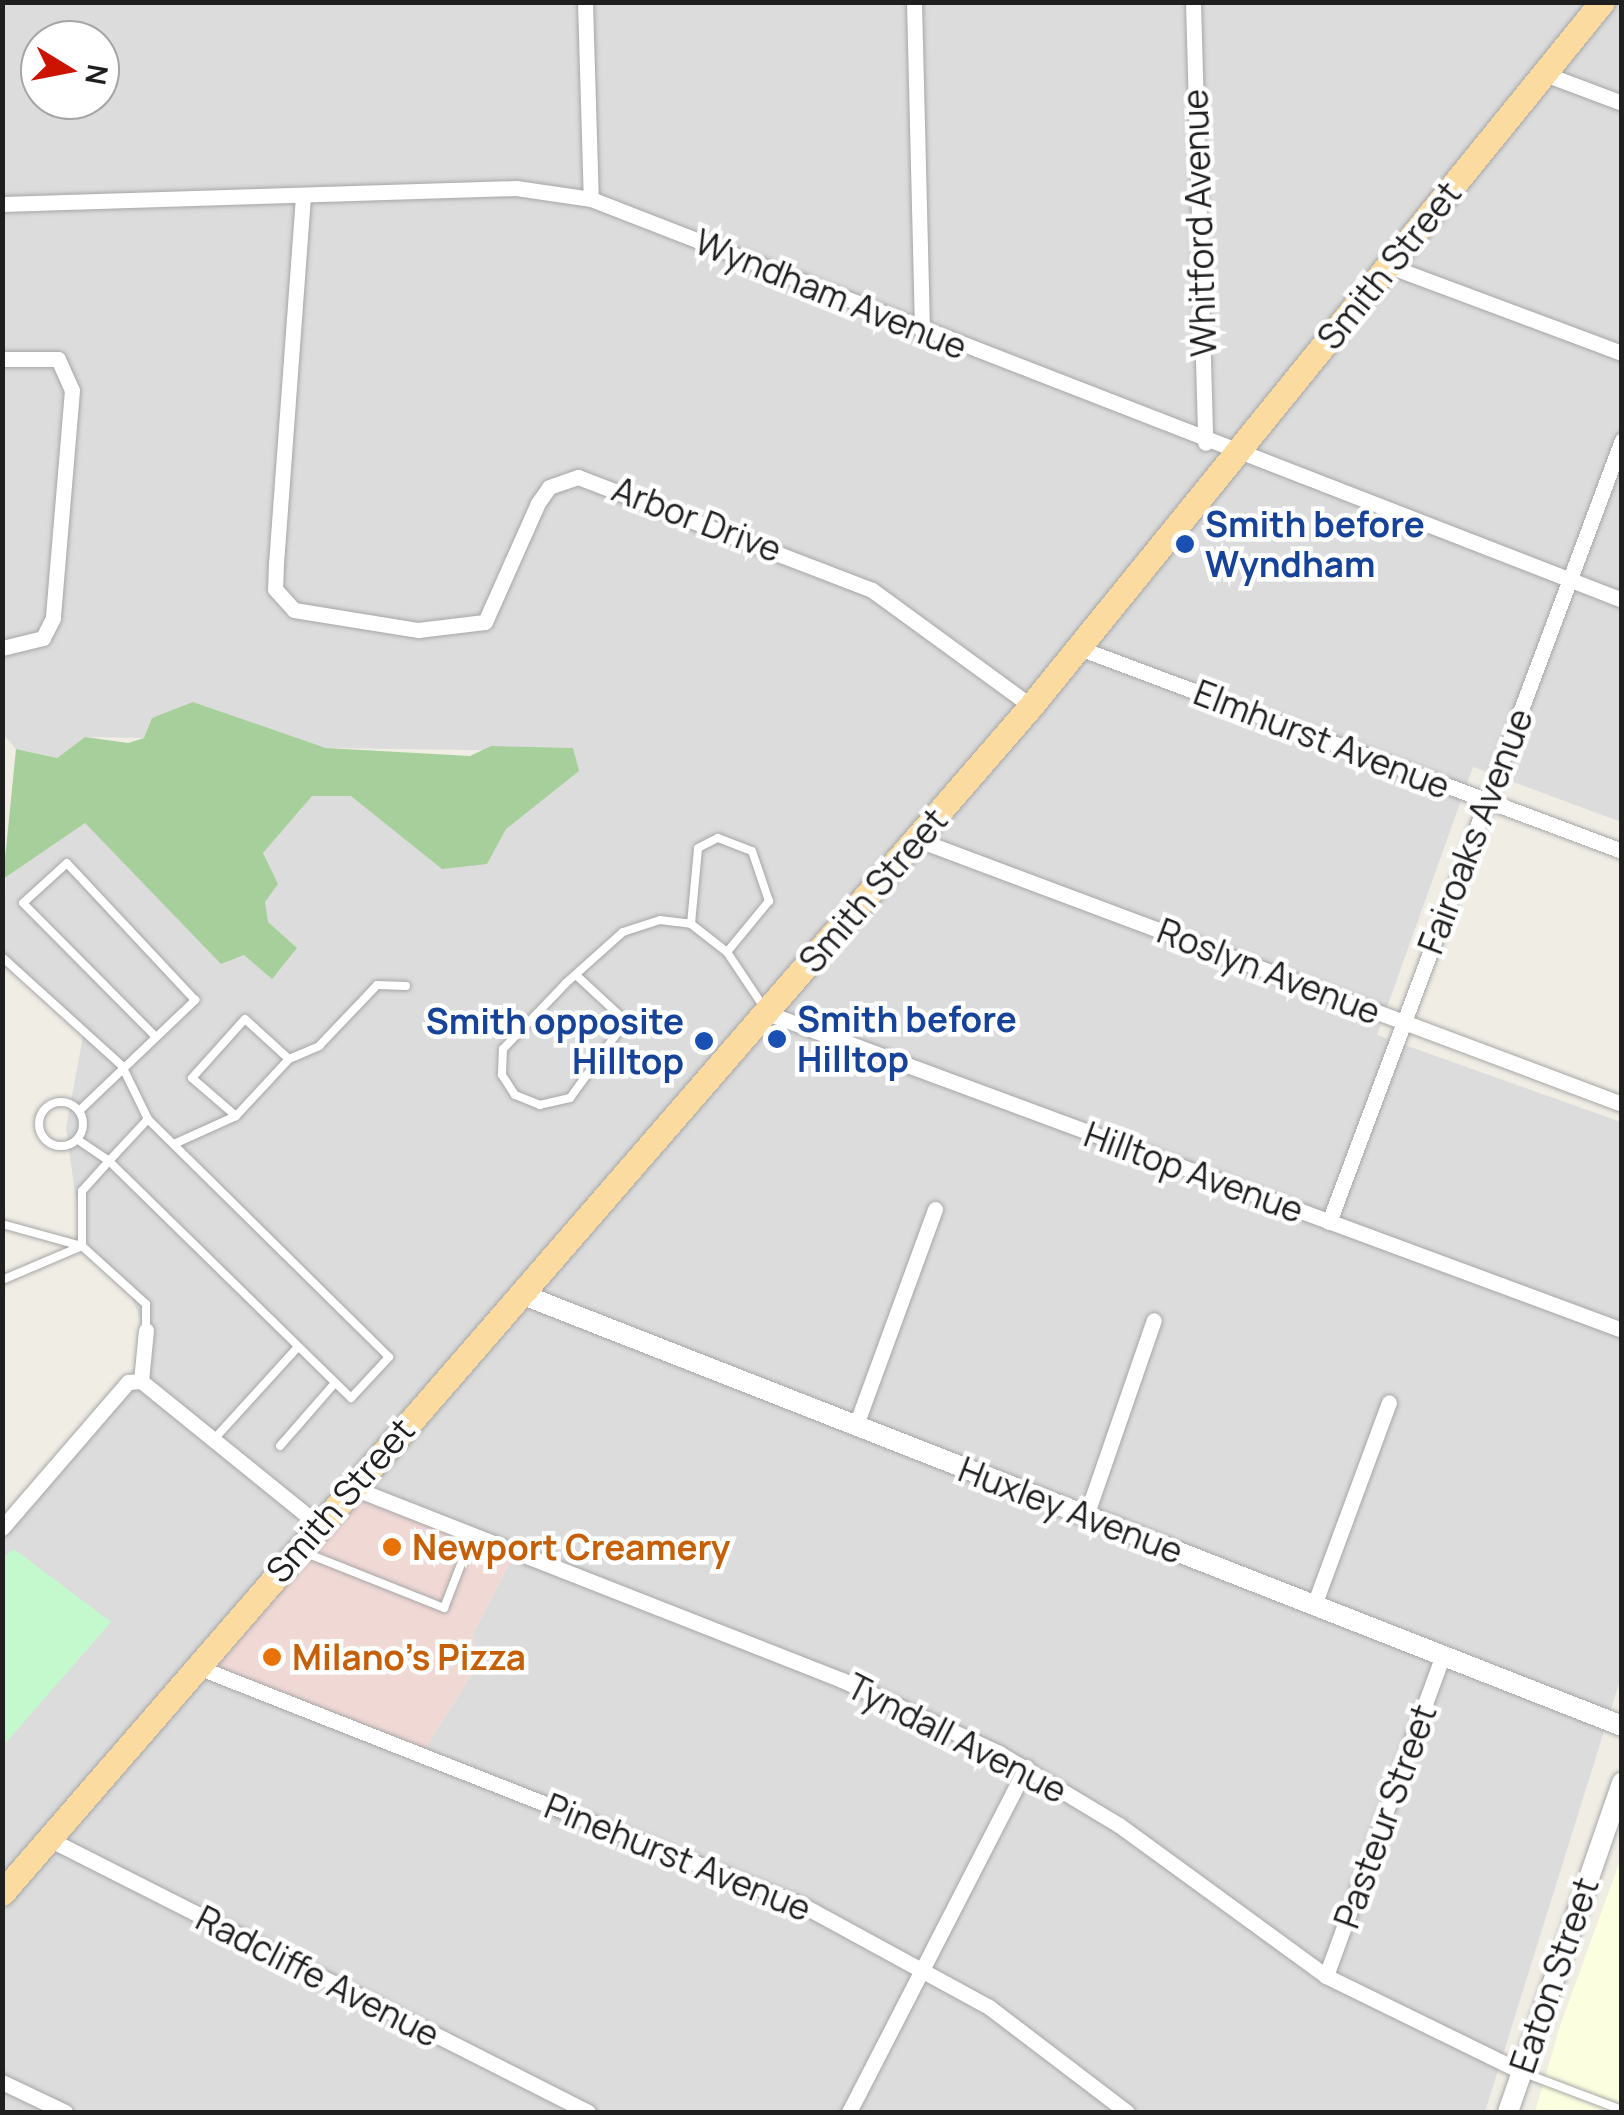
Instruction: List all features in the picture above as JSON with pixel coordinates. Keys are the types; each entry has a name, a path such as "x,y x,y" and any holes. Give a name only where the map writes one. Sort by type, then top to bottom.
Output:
{"main road":[{"name":"Smith Street","path":"2,1893 194,1666 768,1013 1031,706 1602,2"}],"street":[{"path":"585,2 591,199"},
{"path":"914,2 922,331"},
{"name":"Whitford Avenue","path":"1193,2 1206,443"},
{"path":"1545,74 1622,102"},
{"name":"Wyndham Avenue","path":"2,204 516,188 591,199 1236,455 1622,600"},
{"name":"Arbor Drive","path":"303,196 276,563 276,589 294,610 418,630 485,622 538,503 549,487 578,477 872,590 1031,706"},
{"path":"1388,266 1622,353"},
{"path":"2,359 58,360 72,390 53,618 43,638 2,648"},
{"name":"Fairoaks Avenue","path":"1329,1222 1622,440"},
{"name":"Elmhurst Avenue","path":"1079,648 1622,851"},
{"name":"Roslyn Avenue","path":"916,839 1622,1104"},
{"name":"Hilltop Avenue","path":"768,1013 1622,1330"},
{"path":"856,1425 935,1209"},
{"name":"Huxley Avenue","path":"521,1294 1622,1726"},
{"path":"1086,1516 1154,1320"},
{"path":"141,1380 146,1330"},
{"path":"2,1528 128,1382 141,1380 216,1437 318,1525"},
{"path":"1314,1605 1389,1402"},
{"name":"Tyndall Avenue","path":"352,1487 842,1680 1026,1767 1326,1976 1520,2071"},
{"name":"Pasteur Street","path":"1326,1976 1443,1656"},
{"name":"Pinehurst Avenue","path":"194,1666 802,1904 924,1966 1127,2112"},
{"path":"849,2112 1026,1767"},
{"name":"Eaton Street","path":"1508,2112 1622,1782"},
{"name":"Radcliffe Avenue","path":"48,1838 588,2112"},
{"path":"2,2082 65,2112"}],"lane":[{"path":"691,924 698,848 718,838 752,850 768,901 728,952"},
{"path":"78,1140 79,1111 154,1035 195,1000 67,863 23,903 154,1035"},
{"path":"576,974 618,1014 620,1029 570,1098 540,1105 515,1096 502,1074 503,1049 576,974 622,932 660,920 691,924 728,952 768,1013"},
{"path":"3,957 122,1066 148,1120 388,1357 350,1398 109,1162 78,1140"},
{"path":"174,1144 236,1116 289,1059 319,1046 378,985 406,986"},
{"path":"236,1116 192,1078 245,1019 289,1059"},
{"path":"78,1140 56,1147 38,1126 53,1103 79,1111"},
{"path":"82,1246 82,1191 148,1120"},
{"path":"2,1224 82,1246 146,1304 146,1330"},
{"path":"2,1280 82,1246"},
{"path":"216,1437 298,1347"},
{"path":"280,1446 335,1383"},
{"path":"297,1549 444,1608 473,1535"},
{"path":"1520,2071 1622,2110"}],"shaded area":[{"path":"3,3 1621,3 1621,822 1473,767 1377,1035 1621,1122 1621,1677 1485,2112 3,2112 3,1531 122,1391 150,1383 143,1325 124,1278 89,1248 75,1193 66,1128 84,1031 3,963 6,877 70,827 85,823 104,842 174,733 566,781 544,751 326,748 193,702 144,738 85,737 57,758 16,749 3,734","holes":["310,1525 512,1559 474,1632 475,1669 421,1755"]},
{"path":"349,1490 512,1559 474,1632 475,1669 421,1755 194,1660"},
{"path":"1621,1858 1621,2112 1535,2112 1559,2029"}],"green space":[{"path":"193,702 326,748 470,756 491,746 573,748 579,771 506,829 487,864 442,869 351,796 312,796 263,853 278,884 265,902 268,922 297,948 272,979 244,955 221,964 85,823 3,879 16,749 57,758 85,737 128,743 144,738 152,718"},
{"path":"14,1549 111,1622 3,1746 3,1557"}],"place":[{"name":"Smith before Wyndham","path":"1185,544"},
{"name":"Smith before Hilltop","path":"777,1039"},
{"name":"Smith opposite Hilltop","path":"704,1041"},
{"name":"Newport Creamery","path":"392,1547"},
{"name":"Milano's Pizza","path":"272,1657"}]}
